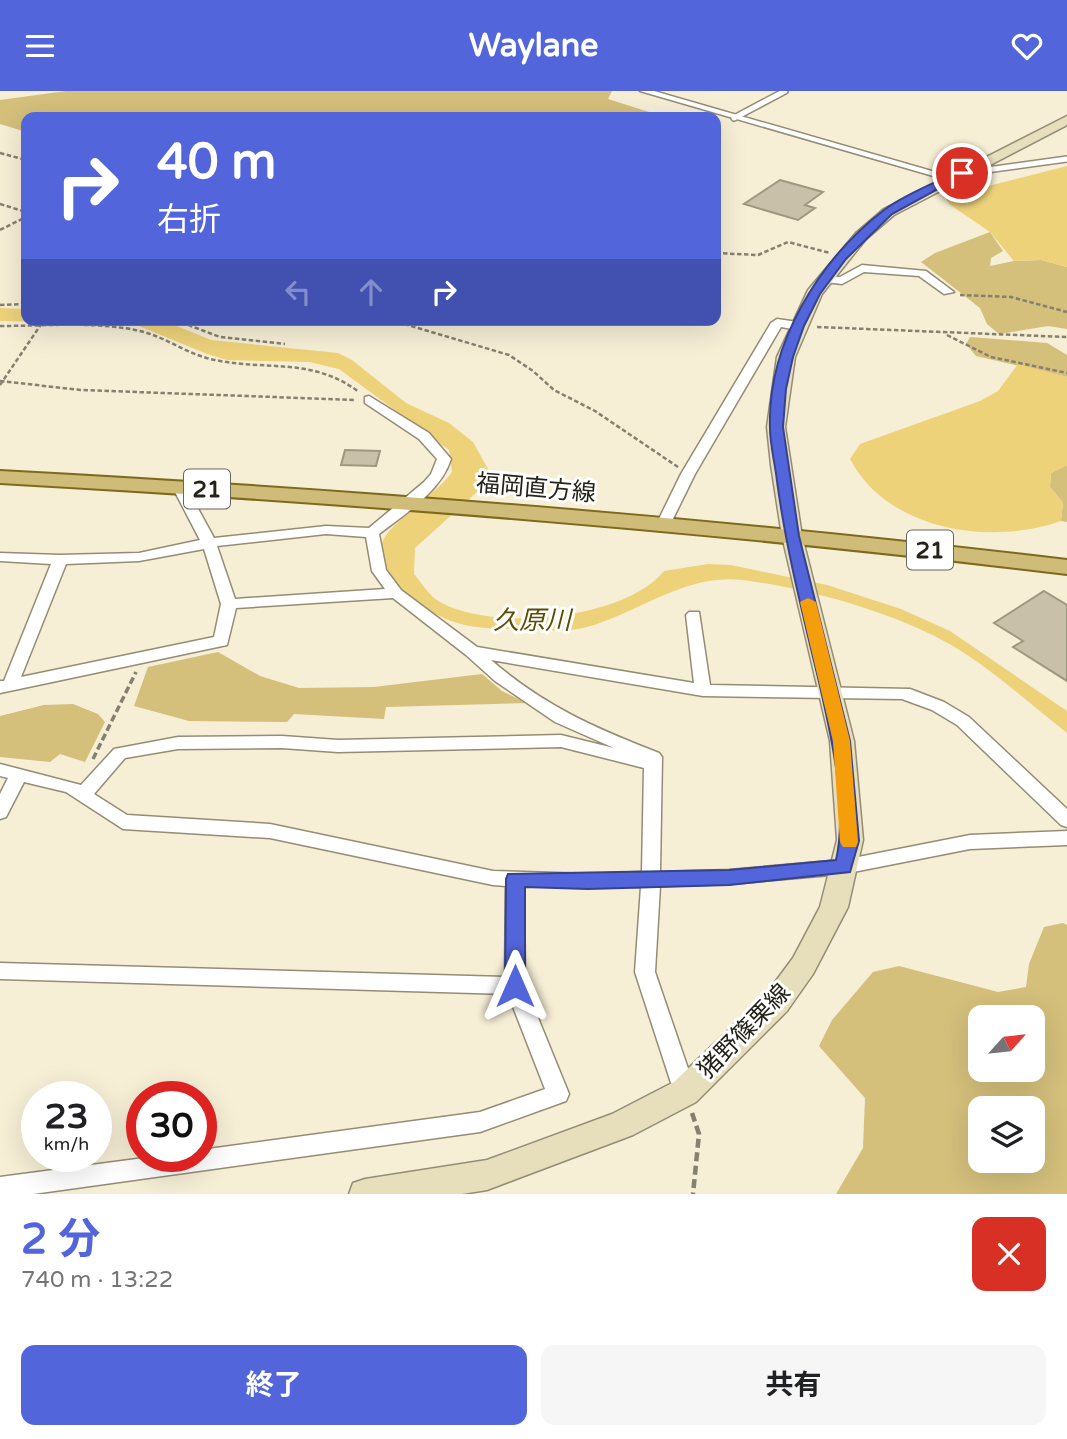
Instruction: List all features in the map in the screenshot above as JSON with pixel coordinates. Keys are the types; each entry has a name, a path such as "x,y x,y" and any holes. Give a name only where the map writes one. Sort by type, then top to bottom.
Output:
{"main road":[{"name":"猪野篠栗線","path":"365,1194 487,1175 622,1125 685,1091 777,1002 803,966 834,907 849,841 849,828 842,741 792,536 776,427 786,357 798,326 825,279 842,256 888,212 1067,120"},
{"name":"福岡直方線","path":"0,477 184,487 475,509 792,536 1067,567"}],"street":[{"path":"644,91 714,112"},
{"path":"721,114 956,175"},
{"path":"825,279 842,281 862,268 922,273 948,292"},
{"path":"663,525 688,474 777,323 798,326"},
{"path":"0,558 139,557 235,538 326,530 372,533 431,486 441,471 444,459 424,436 369,400"},
{"path":"5,686 221,641 229,604 209,543 182,492 184,487"},
{"path":"372,533 379,571 396,593 472,651 501,677 561,718 586,731 653,757"},
{"path":"5,686 60,559"},
{"path":"229,604 396,593"},
{"path":"694,615 703,690"},
{"path":"472,651 703,690 904,693 938,706 963,721 1067,820"},
{"path":"77,790 120,753 178,743 338,746 561,741 643,762 653,757"},
{"path":"653,757 651,879 645,972 685,1091"},
{"path":"0,770 77,790 123,822 270,831 493,878 588,881 729,877 843,867 970,842 1067,838"},
{"path":"0,812 19,774"},
{"path":"0,1188 480,1122 558,1094 515,986 515,879"},
{"path":"0,971 515,986"}],"lane":[{"path":"734,118 785,91"},
{"path":"956,175 1067,159"}],"path":[{"path":"0,153 21,159"},
{"path":"0,204 21,210"},
{"path":"0,230 21,220"},
{"path":"721,253 758,255 788,242 842,256"},
{"path":"948,292 975,297 1011,297 1067,312"},
{"path":"0,306 21,304"},
{"path":"0,326 135,330 210,360 244,365 309,366 347,381 369,400"},
{"path":"191,326 220,337 285,344"},
{"path":"411,326 509,355 533,371 554,390 595,411 643,441 688,474"},
{"path":"798,326 1067,337"},
{"path":"40,327 1,382 81,390 369,400"},
{"path":"945,334 991,357 1067,373"},
{"path":"77,790 143,657"},
{"path":"685,1091 699,1134 693,1194"}],"shaded area":[{"path":"66,91 612,91 608,99 649,112 21,112 21,130 0,124 0,100"},
{"path":"990,232 1003,251 991,258 990,266 1014,261 1041,260 1067,267 1067,329 1048,326 999,334 987,324 980,308 921,262 935,253"},
{"path":"970,337 1047,343 1067,355 1067,377 976,356 966,344"},
{"path":"1067,465 1067,522 1061,521 1063,503 1050,487 1051,473"},
{"path":"218,652 260,676 299,688 374,687 482,674 502,691 527,703 386,707 384,719 294,714 287,722 189,721 134,706 148,667"},
{"path":"73,704 98,714 105,722 85,762 60,754 50,762 0,757 0,716 44,705"},
{"path":"1063,923 1067,925 1067,1194 836,1194 863,1148 865,1098 819,1046 832,1020 873,972 899,966 998,992 1026,987 1029,964 1044,927"}],"water":[{"path":"1067,166 1067,267 1041,260 1014,261 990,232 949,204 945,197"},
{"path":"0,308 21,309 21,321 0,321"},
{"name":"久原川","path":"139,326 177,326 211,340 338,353 352,360 406,403 449,423 473,442 488,469 477,492 415,548 414,574 440,602 463,611 492,617 557,616 620,601 645,588 664,571 708,564 731,565 827,585 901,609 950,631 1067,711 1067,733 982,666 930,634 851,604 768,584 721,579 701,582 606,621 573,630 486,628 451,621 420,605 402,590 389,573 381,551 386,535 393,527 436,490 452,472 449,450 339,369 309,362 227,360"},
{"path":"1018,364 1067,377 1067,465 1051,473 1050,487 1063,503 1061,521 1003,532 943,526 915,517 889,503 867,483 850,459 860,444 980,401 998,391"}],"building":[{"path":"780,180 823,192 805,205 815,208 798,220 744,204"},
{"path":"345,450 380,451 376,466 341,465"},
{"path":"1044,591 1067,605 1067,681 1013,647 1023,641 994,623"}],"slow traffic":[{"path":"808,602 842,741 849,842"}],"route":[{"path":"515,986 515,879 588,881 729,877 843,867 849,841 842,741 792,536 776,427 780,389 786,357 798,326 814,293 842,256 888,212 962,173"}]}
